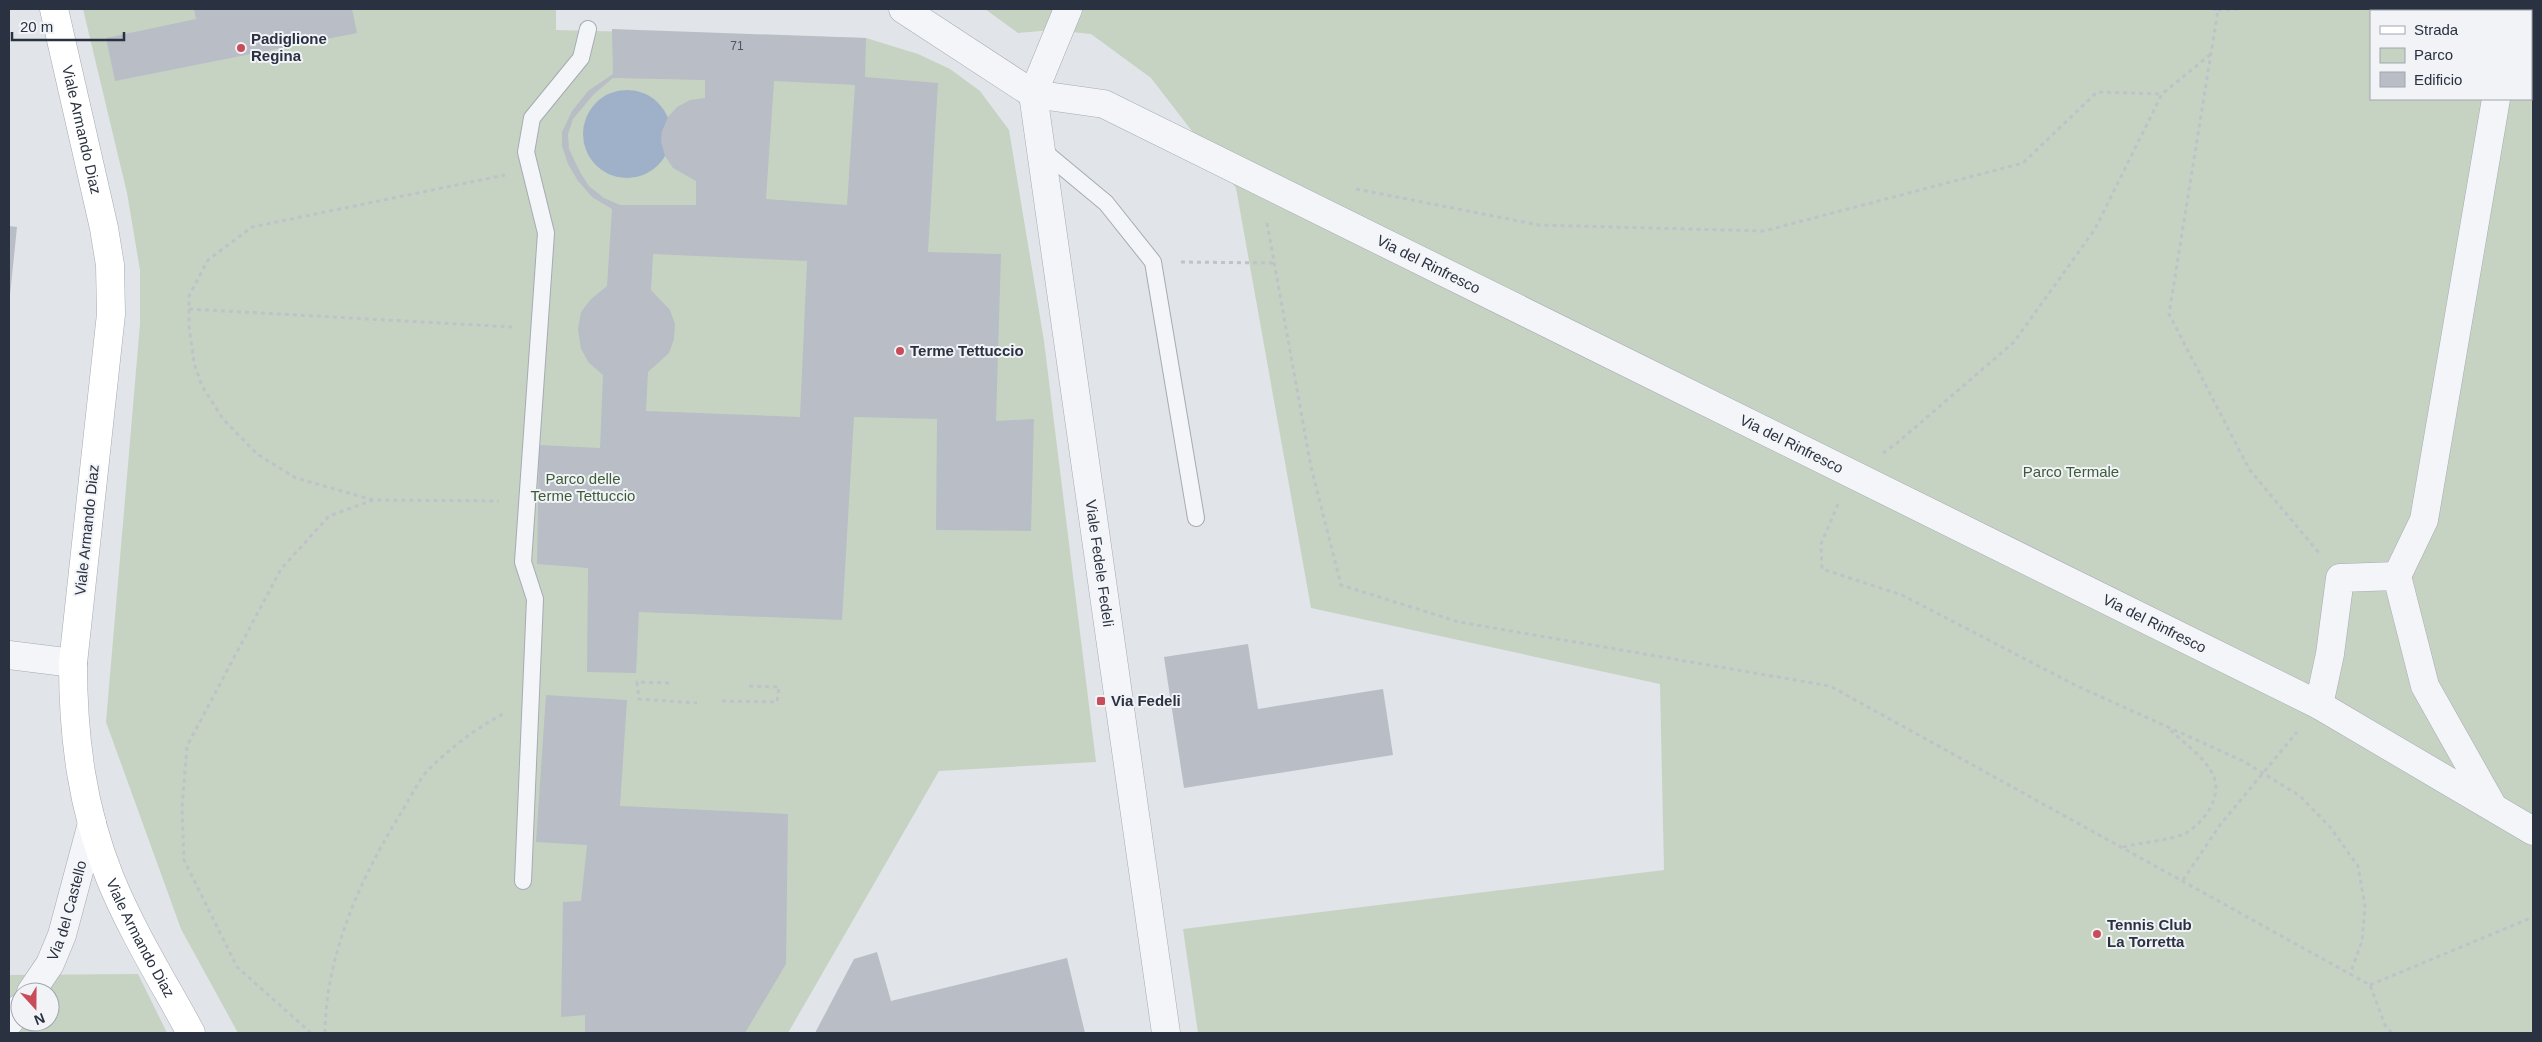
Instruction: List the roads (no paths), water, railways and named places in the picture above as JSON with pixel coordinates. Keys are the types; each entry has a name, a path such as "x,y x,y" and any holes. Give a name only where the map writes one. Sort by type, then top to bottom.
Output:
{"main road":[{"name":"Viale Armando Diaz","path":"54,9 104,228 110,265 111,314 73,663 73,718 80,774 92,823 110,879 191,1033"}],"street":[{"path":"903,9 1033,94 1068,9"},
{"name":"Viale Fedele Fedeli","path":"1033,94 1166,1033"},
{"name":"Via del Rinfresco","path":"1033,94 1104,104 2319,705 2533,831"},
{"path":"2492,806 2425,686 2396,576 2424,520 2496,100"},
{"path":"2319,705 2330,654 2340,578 2396,576"},
{"path":"9,654 73,663"},
{"name":"Via del Castello","path":"38,982 50,964 62,936 92,823"}],"lane":[{"path":"523,881 535,599 523,562 546,234 526,152 532,118 580,58 588,29"},
{"path":"1041,149 1106,203 1153,262 1196,518"}],"water":[{"path":"627,90 644,93 658,103 668,117 671,134 668,151 658,165 644,175 627,178 610,175 596,165 586,151 583,134 586,117 596,103 610,93"}],"place":[{"name":"Padiglione Regina","path":"241,48"},
{"name":"Terme Tettuccio","path":"900,351"},
{"name":"Via Fedeli","path":"1101,701"},
{"name":"Tennis Club La Torretta","path":"2097,934"}],"park label":[{"name":"Parco Termale","path":"2071,472"},
{"name":"Parco delle Terme Tettuccio","path":"583,488"}]}
